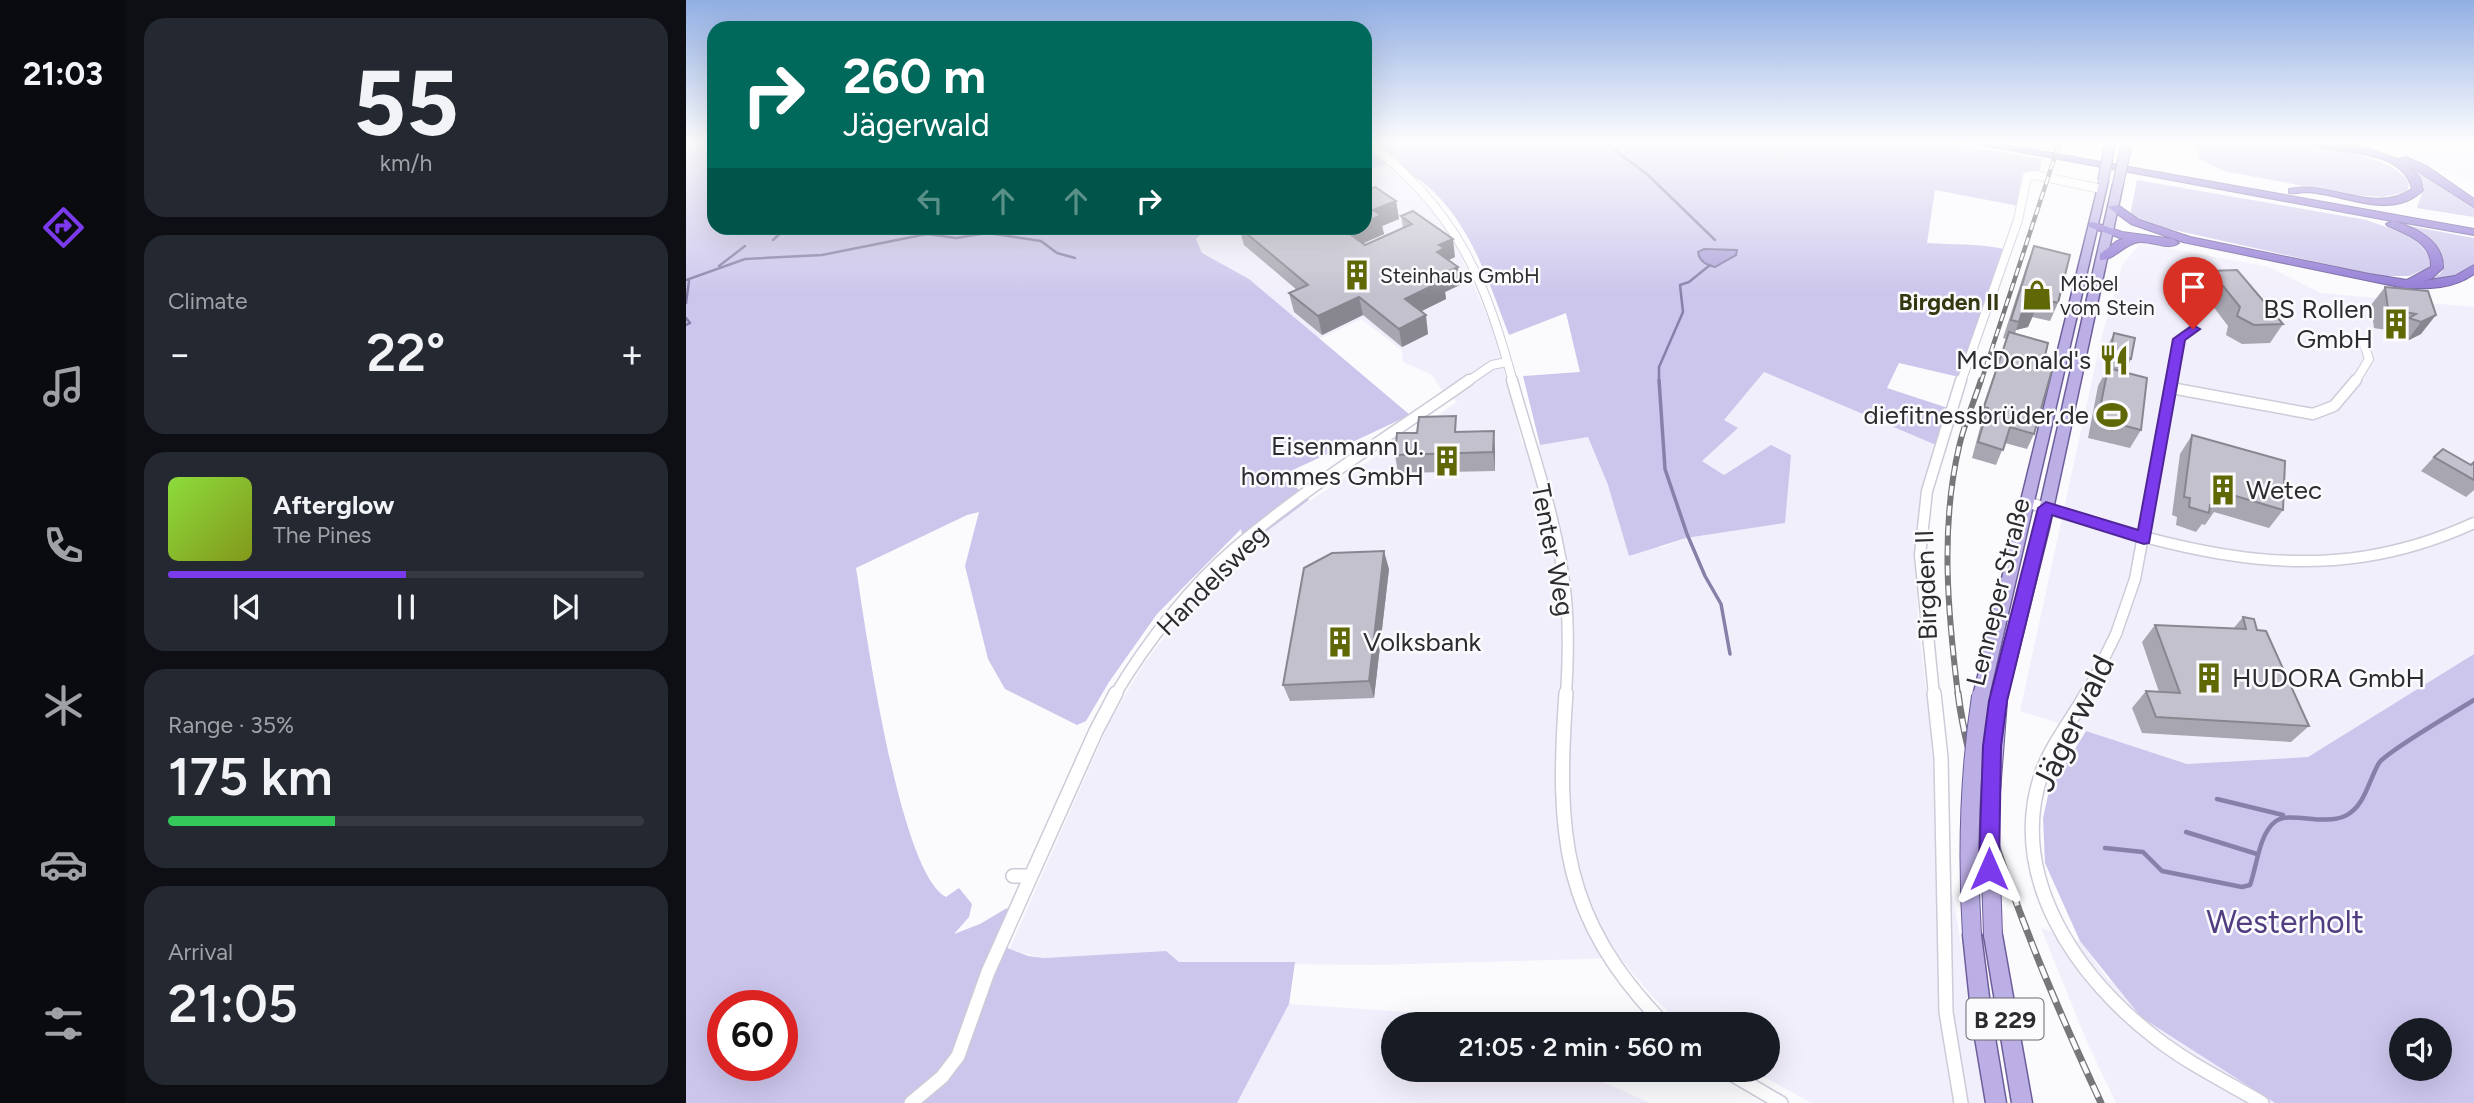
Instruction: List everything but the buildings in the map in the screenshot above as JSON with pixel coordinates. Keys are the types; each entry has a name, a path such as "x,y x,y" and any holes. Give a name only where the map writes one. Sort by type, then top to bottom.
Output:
{"highway":[{"path":"2254,192 2474,232"},
{"path":"2301,192 2474,223"},
{"path":"2329,192 2385,201 2407,198 2415,192"},
{"path":"2456,192 2474,204"},
{"path":"2329,206 2399,226 2432,248 2438,262 2437,268 2431,274 2417,279 2389,282"},
{"path":"2114,207 2135,222 2206,246"},
{"path":"2093,225 2140,239 2206,246 2412,285 2443,284 2459,279 2474,269"},
{"path":"2110,229 2183,238"},
{"path":"2104,257 2121,243 2140,239"}],"main road":[{"name":"Lenneper Straße","path":"2022,1103 1993,934 1989,803 1992,746 1989,698 2026,502 2100,192"},
{"name":"Lenneper Straße","path":"1996,1103 1982,1020 1972,935 1969,803 1973,741 1989,698 2046,508 2117,192"}],"street":[{"name":"Tenter Weg","path":"1423,192 1456,233 1485,290 1558,544 1566,600 1568,668 1561,781 1568,862 1593,929 1610,959 1651,1012"},
{"name":"Birgden II","path":"1961,1103 1945,1012 1945,832 1941,758 1920,563 1927,491 1976,333 2018,220 2024,192"},
{"name":"Jägerwald","path":"2193,329 2179,339 2144,538 2130,595 2112,643 2043,771 2031,819 2036,871 2060,932 2095,983 2113,1002 2160,1041 2262,1103"},
{"path":"2171,388 2300,414 2322,415 2337,404 2369,359 2364,344"},
{"name":"Handelsweg","path":"911,1103 947,1070 958,1056 988,972 1106,712 1147,646 1187,598 1236,548 1304,496 1479,373 1492,365 1507,362"},
{"path":"2026,502 2144,538 2236,556 2328,561 2418,548 2453,535 2474,523"},
{"path":"1013,876 1031,876"},
{"path":"1745,1082 1781,1103"}],"shaded area":[{"path":"1372,192 1418,192 1437,214 1460,254 1496,336 1522,443 1540,445 1588,436 1608,485 1660,548 1686,538 1785,523 1771,445 1724,475 1702,461 1738,428 1723,420 1764,372 1936,445 1923,486 1915,553 1918,616 1933,756 1935,839 1953,897 1988,1103 1811,1103 1773,1082 1780,1082 1780,1012 1669,1012 1620,958 1372,965 1211,963 1179,962 1166,951 1044,958 1009,950 1109,723 1143,665 1185,610 1244,548 1272,526 1457,402 1442,390 1432,375 1403,362 1402,350 1361,319 1319,339 1249,279 1202,253 1196,239 1200,235 1372,235"},
{"path":"2140,243 2269,267 2321,293 2474,307 2474,654 2308,757 2187,764 2020,711 2101,339 2122,266"},
{"path":"1704,249 1737,250 1736,255 1715,267 1701,260 1698,252"},
{"path":"2041,928 2080,941 2107,978 2297,1103 2116,1103 2087,1042"},
{"path":"1289,1004 1409,1012 1381,1012 1381,1082 1603,1082 1650,1103 1237,1103"}],"green space":[{"path":"686,192 707,192 707,235 1200,235 1196,239 1202,253 1249,279 1410,415 1276,478 1295,486 1309,500 1244,548 1241,529 1157,614 1109,682 1086,721 1077,725 1005,689 988,659 965,566 979,512 967,515 856,568 887,744 913,843 929,878 946,897 959,888 972,904 969,917 954,934 980,924 1007,908 1010,912 997,944 1028,956 1044,958 1166,951 1179,962 1295,962 1289,1004 1237,1103 686,1103"},
{"path":"1434,192 1935,192 1927,243 2004,249 1959,377 1899,363 1887,388 1948,408 1936,445 1764,372 1724,420 1738,428 1702,461 1724,475 1771,445 1791,455 1785,523 1686,538 1629,556 1608,485 1588,437 1540,445 1523,376 1580,372 1566,313 1509,335 1466,234"},
{"path":"1948,192 2022,192 2019,206"},
{"path":"2135,192 2209,192 2367,220 2397,231 2416,242 2424,249 2430,267 2409,276 2380,276 2148,224 2130,216"},
{"path":"2338,192 2405,192 2383,197"},
{"path":"2422,192 2452,192 2474,207 2474,217 2417,208"},
{"path":"2399,224 2474,238 2474,264 2458,276 2426,281 2440,274 2444,268 2439,252 2428,241"},
{"name":"Westerholt","path":"2474,654 2474,1103 2275,1103 2141,1017 2080,941 2045,863 2043,818 2049,791 2086,731 2187,764 2308,757"}],"waterway":[{"path":"1666,192 1715,240"},
{"path":"773,240 778,235"},
{"path":"686,280 745,259 822,255 922,235"},
{"path":"934,235 956,238 975,235"},
{"path":"1000,235 1041,241 1057,253 1075,258"},
{"path":"719,266 745,246"},
{"path":"1659,380 1659,367 1683,312 1680,285 1689,282 1710,265"},
{"path":"686,303 689,281"},
{"path":"686,318 690,323 686,325"},
{"path":"1659,380 1665,469 1687,534 1705,576 1721,604 1730,654"},
{"path":"2105,848 2143,852 2162,871 2242,887 2250,885 2262,842 2270,826 2276,821 2290,817 2336,819 2352,812 2384,758 2474,700"},
{"path":"2217,799 2283,815"},
{"path":"2186,832 2257,854"}],"railway":[{"path":"1981,382 2043,192"},
{"path":"1958,695 1949,602 1949,508 1961,438 1981,380"},
{"path":"1958,693 1975,772 2012,892 2054,998 2101,1103"}],"place":[{"name":"Steinhaus GmbH","path":"1357,275"},
{"name":"Möbel vom Stein","path":"2037,295"},
{"name":"BS Rollen GmbH","path":"2396,324"},
{"name":"McDonald's","path":"2114,360"},
{"name":"diefitnessbrüder.de","path":"2112,415"},
{"name":"Eisenmann u. hommes GmbH","path":"1447,461"},
{"name":"Wetec","path":"2223,490"},
{"name":"Volksbank","path":"1340,642"},
{"name":"HUDORA GmbH","path":"2209,678"}],"district":[{"name":"Birgden II","path":"1949,302"}],"route":[{"path":"1989,869 1992,746 1998,701 2046,508 2144,538 2179,339 2193,329"}]}
